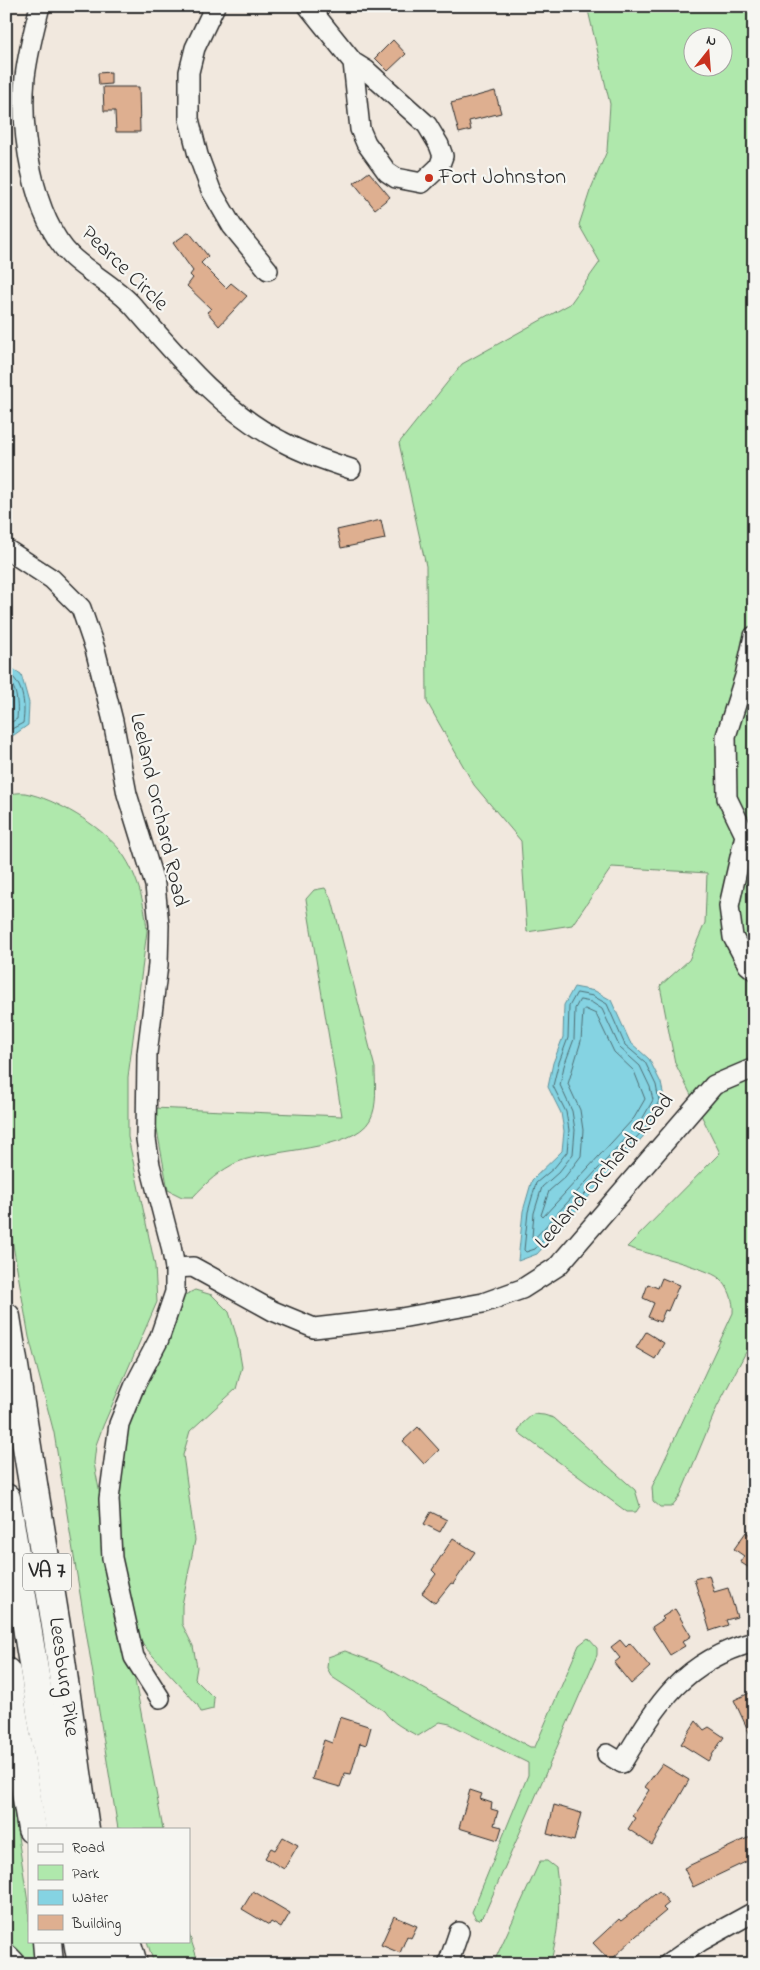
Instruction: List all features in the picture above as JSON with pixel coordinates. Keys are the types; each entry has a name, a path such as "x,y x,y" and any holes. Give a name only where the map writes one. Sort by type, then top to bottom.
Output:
{"highway":[{"name":"Leesburg Pike","path":"6,1318 57,1632 85,1828"},
{"path":"6,1498 60,1828"},
{"path":"6,1672 32,1828"},
{"path":"47,1942 49,1964"},
{"path":"78,1942 82,1964"},
{"path":"103,1942 107,1964"},
{"path":"126,1942 133,1964"},
{"path":"6,1959 11,1964"}],"street":[{"name":"Pearce Circle","path":"40,6 25,77 29,158 41,207 61,242 72,256 131,304 177,357 240,415 279,440 351,469"},
{"path":"215,6 195,48 190,72 189,119 198,155 211,190 232,226 268,270"},
{"path":"308,6 353,62 366,70 427,125 443,156 439,166 422,183 396,178 386,172 366,143 360,129 353,62"},
{"name":"Leeland Orchard Road","path":"6,550 52,579 81,608 95,649 113,722 127,794 155,885 159,945 147,1054 146,1139 150,1165 175,1268 175,1292 159,1339 134,1387 119,1424 109,1499 112,1558 134,1657 160,1698"},
{"path":"754,636 745,676 726,736 727,798 745,835 729,906 733,937 748,965 754,970"},
{"name":"Leeland Orchard Road","path":"175,1268 193,1267 273,1311 314,1328 401,1318 483,1303 522,1289 558,1266 714,1085 754,1068"},
{"path":"607,1754 622,1763 655,1708 683,1678 728,1649 754,1642"},
{"path":"668,1964 700,1941 754,1912"},
{"path":"448,1964 459,1932"}],"green space":[{"path":"587,6 754,6 754,1344 746,1352 717,1407 680,1496 671,1507 660,1507 653,1501 652,1487 733,1313 733,1304 726,1285 712,1274 689,1265 627,1247 720,1153 675,1063 660,986 689,960 705,923 707,873 612,867 572,925 527,932 521,841 474,785 427,702 426,566 399,443 462,364 570,304 600,262 579,225 590,191 607,151 610,104"},
{"path":"25,793 50,801 76,814 89,822 119,849 131,868 139,888 146,920 147,931 128,1077 128,1137 155,1266 157,1302 103,1426 96,1445 94,1463 163,1828 118,1828 54,1433 29,1337 6,1205 6,794"},
{"path":"325,888 332,900 375,1068 376,1088 373,1114 361,1130 347,1138 309,1148 269,1154 238,1162 214,1177 193,1197 182,1197 168,1190 153,1108 342,1116 306,899 314,890"},
{"path":"195,1290 212,1295 229,1312 237,1338 242,1367 236,1389 190,1431 183,1455 195,1540 182,1605 182,1624 193,1646 197,1667 195,1679 214,1698 213,1709 201,1712 197,1704 143,1645 126,1598 116,1508 125,1430 158,1360 183,1296"},
{"path":"533,1414 554,1418 635,1490 640,1506 636,1512 627,1512 518,1432 522,1424"},
{"path":"588,1638 597,1648 597,1655 484,1915 479,1920 476,1919 472,1912 528,1775 528,1763 450,1724 440,1722 418,1736 399,1725 384,1711 332,1677 327,1668 328,1657 345,1651 377,1663 530,1747 535,1747 579,1645"},
{"path":"6,1758 28,1902 28,1942 34,1942 37,1964 21,1964 6,1946"},
{"path":"540,1861 547,1861 556,1868 558,1880 558,1917 550,1964 493,1964"},
{"path":"190,1937 199,1964 154,1964 147,1942 190,1942"}],"water":[{"path":"6,665 21,674 29,703 28,725 14,735 6,737"},
{"path":"574,987 595,991 611,1000 630,1042 649,1059 661,1083 665,1102 650,1129 537,1254 518,1261 523,1211 532,1180 562,1151 564,1131 561,1113 548,1087 553,1063 563,1037 564,1005"}],"building":[{"path":"393,40 406,54 388,71 375,58"},
{"path":"111,72 111,84 99,85 98,73"},
{"path":"103,87 139,87 140,132 116,132 115,111 104,111"},
{"path":"495,91 501,113 469,121 471,130 459,133 451,103"},
{"path":"369,172 390,197 375,209 354,183"},
{"path":"189,232 208,256 201,263 226,288 231,283 247,296 219,326 207,312 211,309 187,286 193,278 190,275 193,271 173,243"},
{"path":"381,520 385,539 341,548 337,530"},
{"path":"662,1278 679,1285 668,1311 665,1310 660,1322 648,1317 654,1303 643,1298 648,1284 658,1288"},
{"path":"646,1332 664,1343 655,1359 636,1348"},
{"path":"418,1427 439,1450 424,1464 403,1441"},
{"path":"431,1512 447,1520 440,1532 424,1524"},
{"path":"746,1532 754,1538 754,1571 740,1562 744,1556 734,1549"},
{"path":"453,1538 475,1552 453,1584 451,1583 435,1603 422,1593 436,1574 432,1570"},
{"path":"709,1575 714,1592 728,1588 737,1617 726,1620 728,1625 710,1631 694,1579"},
{"path":"675,1609 691,1636 682,1642 685,1646 670,1655 652,1627 664,1619 662,1617"},
{"path":"620,1640 626,1647 630,1643 650,1667 631,1684 614,1663 620,1658 611,1647"},
{"path":"754,1691 754,1743 734,1700"},
{"path":"340,1717 371,1727 366,1745 360,1743 351,1774 345,1773 340,1787 312,1779 324,1740 332,1743"},
{"path":"696,1721 704,1730 709,1727 724,1737 708,1761 681,1744"},
{"path":"662,1764 689,1780 652,1845 628,1829 635,1818 632,1816 649,1790 645,1787"},
{"path":"470,1790 482,1794 480,1799 492,1803 491,1809 498,1811 494,1825 502,1827 498,1840 459,1828"},
{"path":"554,1805 581,1813 574,1841 547,1834"},
{"path":"754,1835 754,1858 693,1887 684,1868"},
{"path":"283,1837 298,1845 284,1869 265,1858 271,1848 275,1850"},
{"path":"253,1891 290,1913 281,1928 271,1922 269,1925 242,1909"},
{"path":"659,1891 669,1903 663,1908 666,1911 610,1961 593,1943 619,1919 621,1921"},
{"path":"394,1916 417,1926 411,1938 407,1936 400,1953 381,1945"}],"place":[{"name":"Fort Johnston","path":"429,178"}]}
